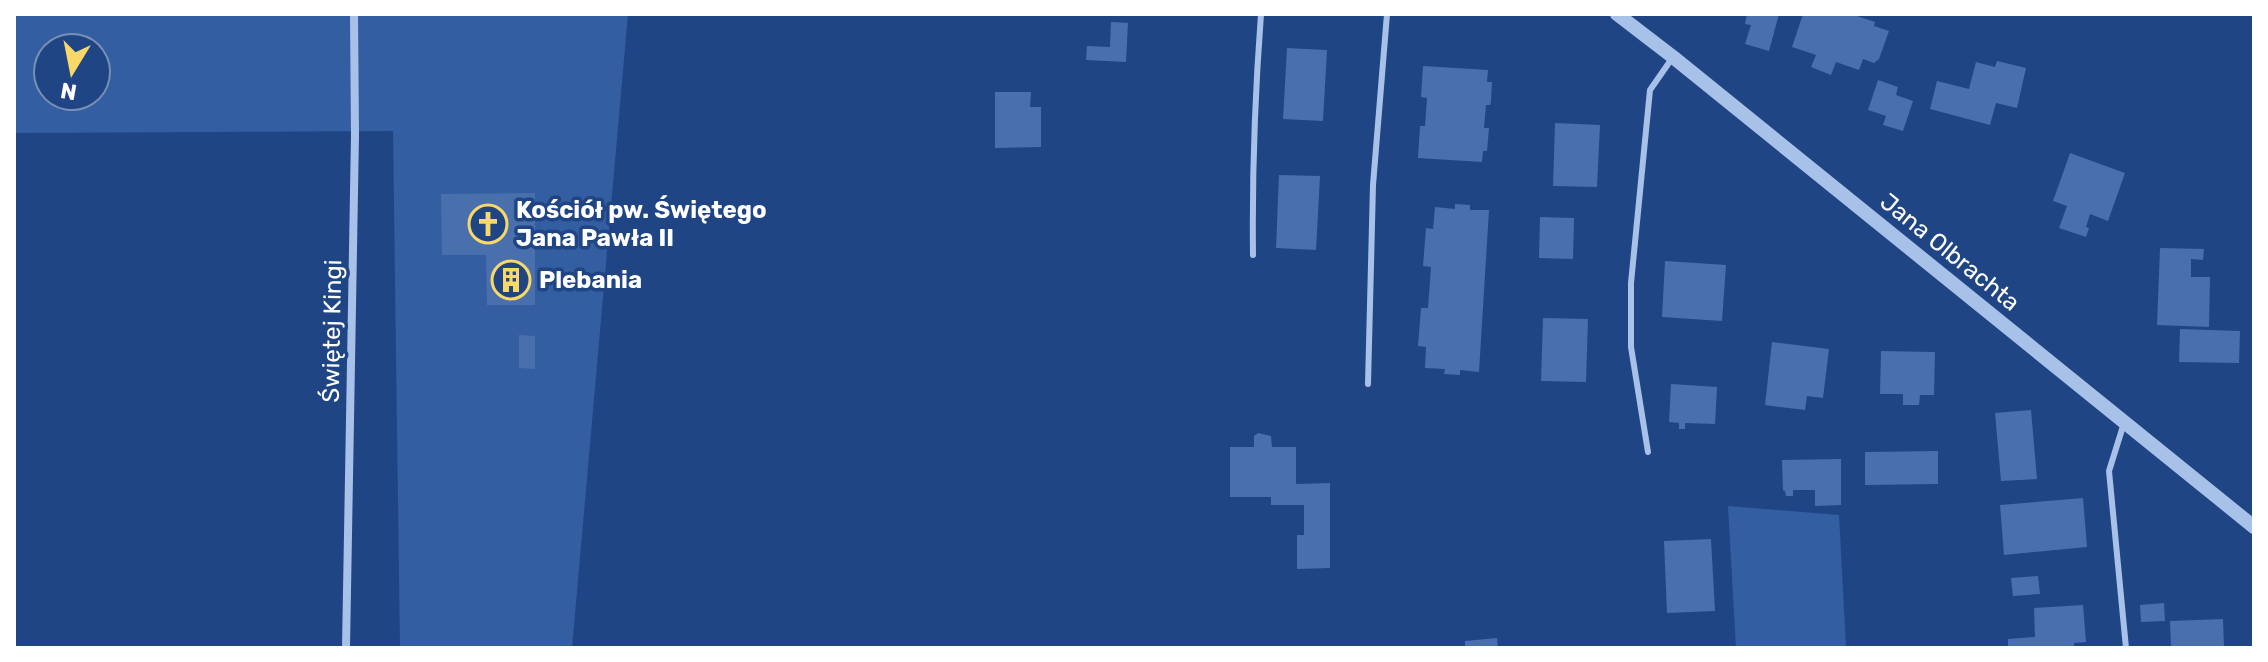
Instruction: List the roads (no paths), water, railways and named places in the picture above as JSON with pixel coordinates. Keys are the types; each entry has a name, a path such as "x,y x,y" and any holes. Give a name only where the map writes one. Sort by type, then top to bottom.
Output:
{"street":[{"name":"Świętej Kingi","path":"346,648 355,135 354,14"},
{"name":"Jana Olbrachta","path":"1617,14 2254,527"}],"lane":[{"path":"1253,255 1252,203 1261,14"},
{"path":"1368,384 1373,185 1387,14"},
{"path":"1648,452 1631,347 1631,283 1650,90 1673,57"},
{"path":"2125,421 2109,471 2126,648"}],"place":[{"name":"Kościół pw. Świętego Jana Pawła II","path":"488,224"},
{"name":"Plebania","path":"511,280"}]}
